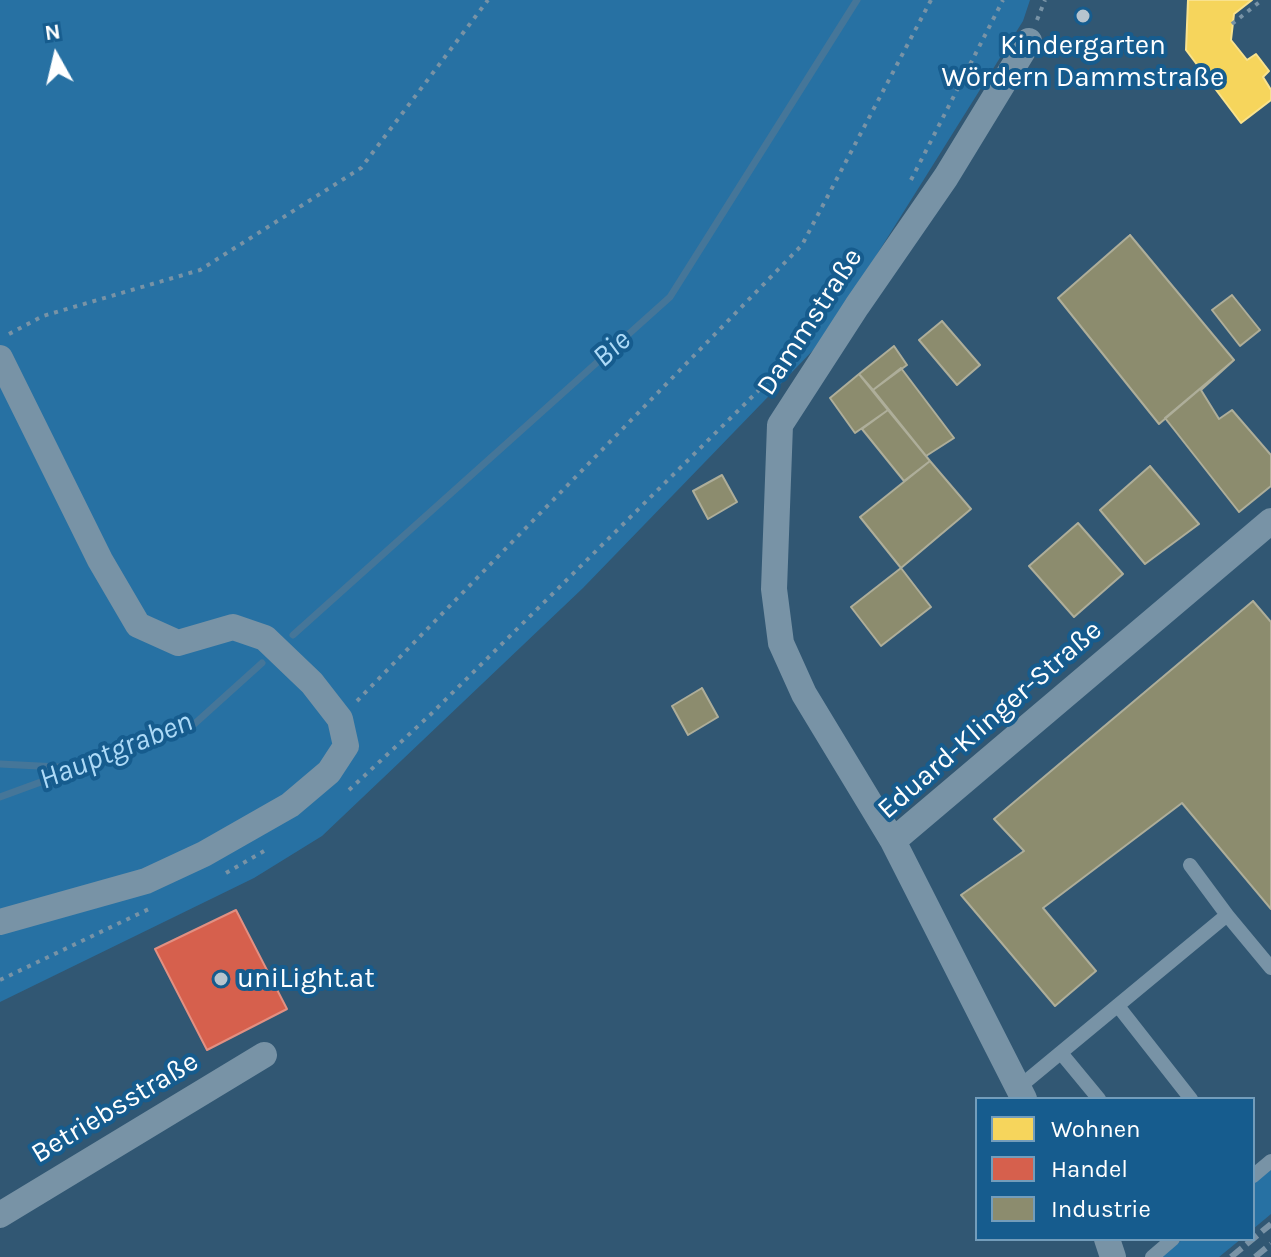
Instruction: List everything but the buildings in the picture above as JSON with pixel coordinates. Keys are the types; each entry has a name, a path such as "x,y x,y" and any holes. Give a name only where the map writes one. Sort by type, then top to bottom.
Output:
{"street":[{"name":"Dammstraße","path":"893,841 804,694 781,643 774,589 780,425 946,177 1029,41"},
{"path":"0,358 100,560 138,625 178,643 233,627 265,638 312,683 340,719 346,746 329,772 290,805 204,854 146,881 0,922"},
{"name":"Eduard-Klinger-Straße","path":"1021,1094 893,841 1271,521"},
{"name":"Betriebsstraße","path":"0,1215 264,1055"}],"lane":[{"path":"1190,865 1271,968"},
{"path":"1021,1094 1061,1053 1227,915"},
{"path":"1118,1006 1189,1097"},
{"path":"1061,1053 1097,1097"},
{"path":"1255,1174 1271,1161"},
{"path":"1152,1257 1171,1241"}],"path":[{"path":"0,339 43,316 200,270 361,168 488,0"},
{"path":"340,719 802,245 931,0"},
{"path":"910,181 1003,0"},
{"path":"1232,24 1262,0"},
{"path":"346,793 430,715 760,389 867,243"},
{"path":"221,875 273,845"},
{"path":"0,980 165,902"}],"shaded area":[{"path":"0,0 1030,0 1023,21 824,339 583,588 322,836 254,878 0,1002"},
{"path":"1271,1168 1271,1214 1255,1227 1255,1180"},
{"path":"1181,1241 1239,1241 1219,1257 1161,1257"}],"waterway":[{"name":"Bie","path":"293,635 670,297 857,0"},
{"name":"Hauptgraben","path":"0,797 191,727 262,663"},
{"path":"0,764 78,768"}],"railway":[{"path":"1255,1237 1271,1224"},
{"path":"1231,1257 1250,1241"},
{"path":"1255,1257 1271,1244"}],"place":[{"name":"Kindergarten Wördern Dammstraße","path":"1083,16"},
{"name":"uniLight.at","path":"221,979"}]}
